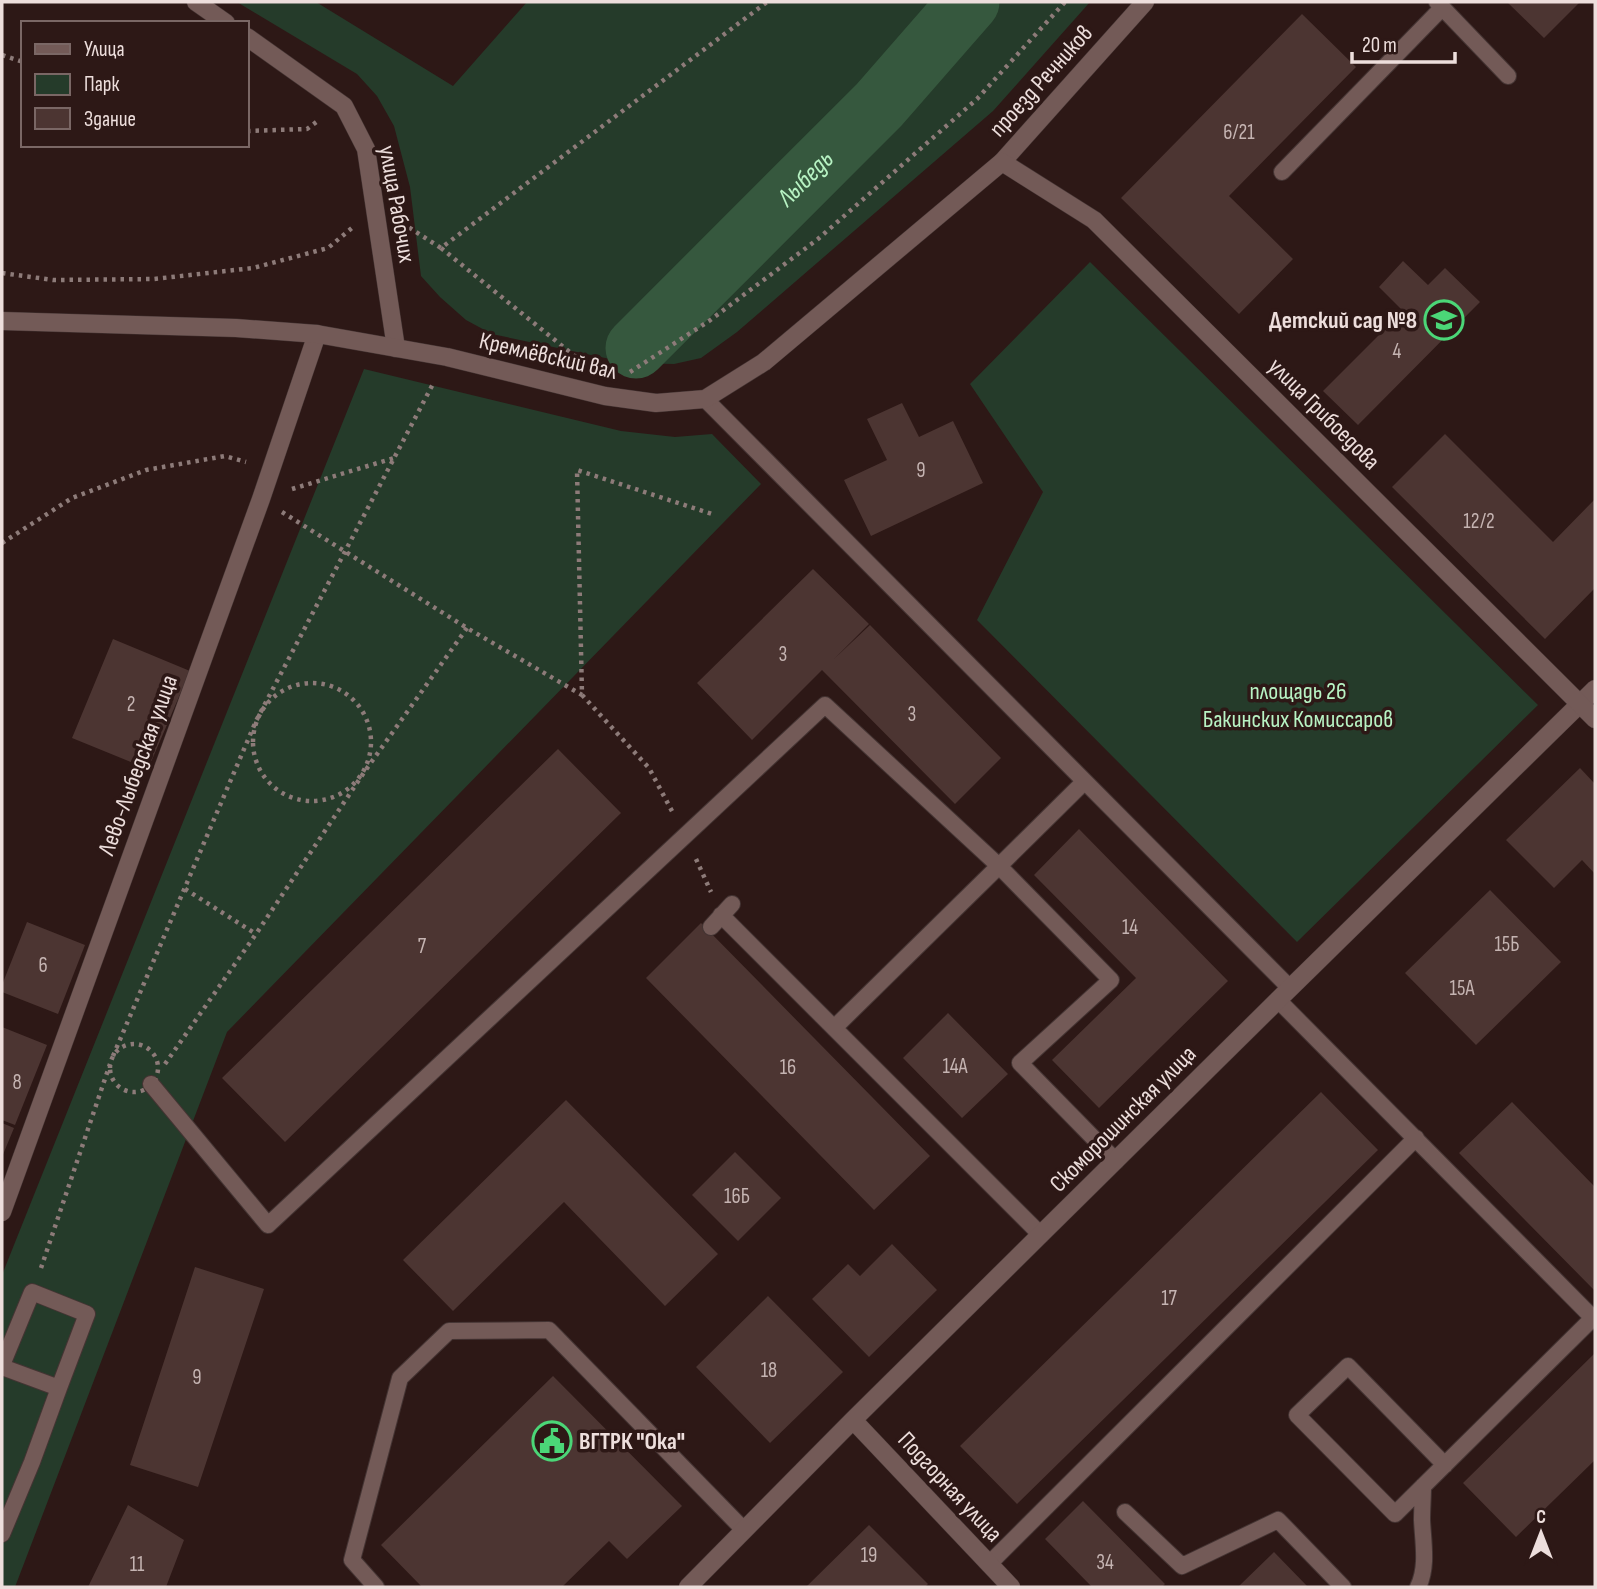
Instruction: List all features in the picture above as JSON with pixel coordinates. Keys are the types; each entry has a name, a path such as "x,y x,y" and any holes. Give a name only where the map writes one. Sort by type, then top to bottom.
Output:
{"street":[{"path":"196,2 223,21"},
{"name":"проезд Речников","path":"1002,162 1145,2"},
{"name":"улица Рабочих","path":"248,38 344,106 366,149 396,348"},
{"name":"Кремлёвский вал","path":"2,321 236,328 317,334 447,357 605,396 656,403 705,399 764,362 1002,162"},
{"name":"улица Грибоедова","path":"1002,162 1094,220 1595,719"},
{"name":"Лево-Лыбедская улица","path":"2,1212 261,499 317,334"},
{"name":"Скоморошинская улица","path":"688,1587 853,1420 1595,689"},
{"name":"Подгорная улица","path":"853,1420 1011,1587"}],"lane":[{"path":"1282,172 1439,5 1508,76"},
{"path":"705,399 1084,782 1416,1138 1594,1318 1445,1465 1423,1486 1395,1514 1297,1415 1348,1366 1445,1465"},
{"path":"154,1081 268,1225 825,705 999,866 1111,980 1020,1063 1116,1161"},
{"path":"834,1028 1084,782"},
{"path":"722,915 1041,1235"},
{"path":"989,1564 1416,1138"},
{"path":"2,1534 32,1462 87,1314 32,1292 2,1366 59,1388"},
{"path":"376,1587 352,1560 400,1378 449,1331 549,1330 744,1530"},
{"path":"1418,1587 1422,1578 1424,1549 1423,1486"},
{"path":"1125,1512 1182,1566 1278,1520 1343,1587"}],"path":[{"path":"442,248 766,2"},
{"path":"626,375 709,321 818,239 976,99 1065,2"},
{"path":"2,55 21,61"},
{"path":"248,131 307,129 344,106"},
{"path":"2,273 53,280 154,279 253,268 328,248 375,207 442,248 589,368"},
{"path":"113,1056 256,721 447,357"},
{"path":"2,543 72,498 146,470 225,456 271,469"},
{"path":"261,499 395,457"},
{"path":"582,695 577,470 712,514"},
{"path":"261,499 467,628 582,695 649,768 685,835 722,915"},
{"path":"154,1081 365,771 467,628"},
{"path":"301,683 320,683 339,689 354,700 365,716 371,734 371,753 365,771 353,786 337,796 318,802 297,800 279,792 264,779 255,760 252,741 256,721 266,704 282,690 301,683"},
{"path":"185,889 256,934"},
{"path":"32,1292 110,1064"}],"green space":[{"path":"237,2 316,2 453,86 527,2 1090,2 993,111 737,332 701,358 674,364 629,363 492,334 466,320 421,276 410,187 394,126 377,96 357,74"},
{"name":"площадь 26 Бакинских Комиссаров","path":"1090,262 1538,705 1297,942 977,620 1043,492 970,384"},
{"path":"364,369 621,431 675,437 712,434 761,484 227,1032 15,1587 2,1587 2,1275"}],"building":[{"path":"1507,2 1580,2 1544,38"},
{"path":"1302,14 1356,67 1229,196 1293,259 1239,314 1121,198"},
{"path":"1403,261 1428,285 1445,268 1480,302 1358,425 1323,391 1403,311 1379,287"},
{"path":"902,403 919,437 953,421 983,483 871,536 844,480 887,460 867,419"},
{"path":"1445,434 1553,542 1595,499 1595,588 1545,639 1392,487"},
{"path":"813,569 869,624 834,659 870,625 1001,758 955,804 822,670 752,740 697,683"},
{"path":"113,639 190,671 148,769 72,738"},
{"path":"558,749 621,813 285,1142 222,1078"},
{"path":"1580,768 1595,784 1595,874 1582,860 1554,888 1506,840"},
{"path":"1079,829 1228,981 1099,1108 1052,1060 1136,978 1034,875"},
{"path":"1490,890 1561,962 1476,1045 1405,973"},
{"path":"27,922 85,945 58,1014 2,992 2,985"},
{"path":"701,923 930,1156 874,1210 646,978"},
{"path":"948,1013 1008,1074 962,1118 903,1058"},
{"path":"2,1027 47,1045 15,1125 2,1120"},
{"path":"1321,1092 1378,1150 1017,1504 960,1446"},
{"path":"566,1100 718,1254 665,1306 564,1202 453,1311 403,1260"},
{"path":"1512,1102 1595,1187 1595,1291 1459,1153"},
{"path":"2,1123 14,1128 2,1157"},
{"path":"735,1152 781,1198 738,1241 692,1195"},
{"path":"892,1244 937,1290 869,1357 812,1299 848,1264 860,1276"},
{"path":"195,1267 264,1289 198,1487 130,1465"},
{"path":"768,1296 843,1372 770,1443 696,1367"},
{"path":"1595,1353 1595,1460 1516,1537 1463,1483"},
{"name":"ВГТРК \"Ока\"","path":"553,1376 682,1506 627,1559 609,1541 562,1587 422,1587 381,1545"},
{"path":"1083,1501 1165,1584 1162,1587 1092,1587 1045,1539"},
{"path":"128,1505 184,1540 166,1587 88,1587"},
{"path":"869,1525 928,1584 925,1587 806,1587"},
{"path":"1274,1552 1308,1587 1238,1587"}],"waterway":[{"name":"Лыбедь","path":"636,348 879,105 969,2"}],"place":[{"name":"Детский сад №8","path":"1444,320"},
{"name":"ВГТРК \"Ока\"","path":"552,1441"}]}
